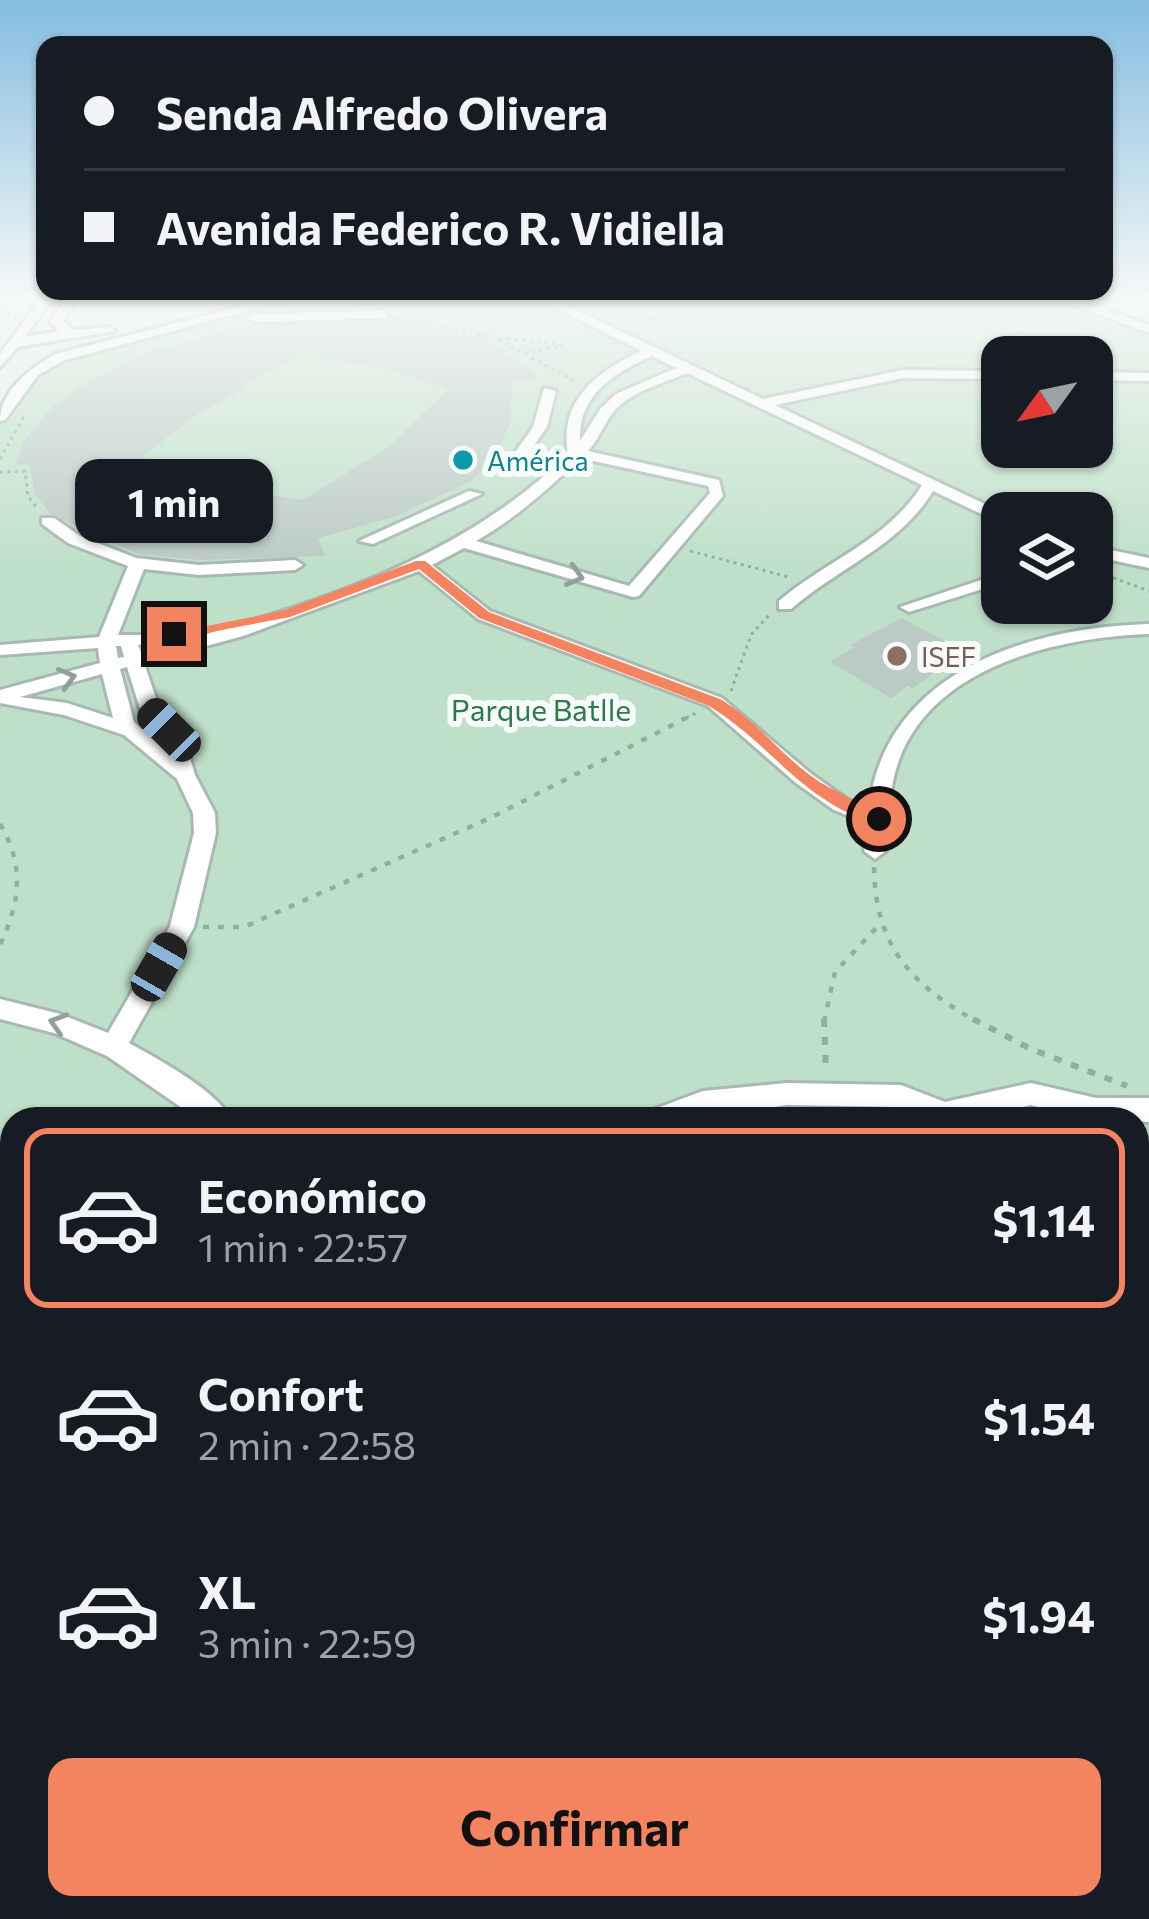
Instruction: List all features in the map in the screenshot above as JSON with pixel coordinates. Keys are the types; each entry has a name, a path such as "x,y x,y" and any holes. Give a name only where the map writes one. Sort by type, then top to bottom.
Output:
{"street":[{"path":"0,416 22,387"},
{"path":"0,650 122,647 237,632 250,623 333,599 427,561 516,509 547,456 571,432 592,387"},
{"path":"547,456 592,437 605,412 621,397 645,387"},
{"path":"721,387 981,508"},
{"path":"758,404 842,387"},
{"path":"547,456 540,427 549,392"},
{"path":"540,427 571,432"},
{"path":"464,542 633,592 718,493 714,483 547,456"},
{"path":"785,605 812,582 885,542 915,511 930,484"},
{"path":"367,541 474,494"},
{"path":"48,521 94,550 138,562 198,570 295,565"},
{"path":"399,530 484,615 715,702 802,778 841,805 879,819"},
{"path":"1113,555 1149,563"},
{"path":"0,698 108,666 122,647 138,562"},
{"path":"909,607 981,585"},
{"path":"874,851 892,751 913,719 942,689 972,670 1022,651 1092,634 1149,629"},
{"path":"113,1047 182,927 206,832 204,813 184,775 175,740 147,703 122,647"},
{"path":"108,666 118,710 131,731 184,775"},
{"path":"0,698 68,709 131,731"},
{"path":"0,1009 69,1026 113,1047 200,1107"},
{"path":"974,1107 1031,1094 1084,1107"},
{"path":"692,1107 742,1096 901,1096 927,1107"}],"path":[{"path":"0,459 34,400"},
{"path":"0,472 25,471 28,496 48,521"},
{"path":"673,547 812,582"},
{"path":"1113,578 1149,591"},
{"path":"182,927 244,926 490,818 715,702 735,688 741,654 753,630 785,605"},
{"path":"0,824 11,838 20,878 14,921 0,945"},
{"path":"874,851 874,894 881,923 905,966 979,1022 1051,1059 1131,1087"},
{"path":"827,1096 823,1027 827,984 857,940 881,923"}],"green space":[{"name":"Parque Batlle","path":"25,387 981,387 981,468 1113,468 1113,387 1149,387 1149,1107 0,1107 0,417"}],"building":[{"path":"80,387 241,387 142,457 211,485 303,500 391,445 448,389 441,387 512,387 510,423 494,459 471,481 394,517 318,538 325,556 199,560 137,554 50,514 36,495 29,464 16,465 24,441 53,406"},
{"name":"ISEF","path":"902,618 963,651 912,689 908,686 891,698 830,662 854,647 850,645"}],"place":[{"name":"América","path":"463,460"},
{"name":"ISEF","path":"897,656"}],"route":[{"path":"174,634 285,614 421,564 484,615 715,702 802,778 841,805 879,819"}]}
